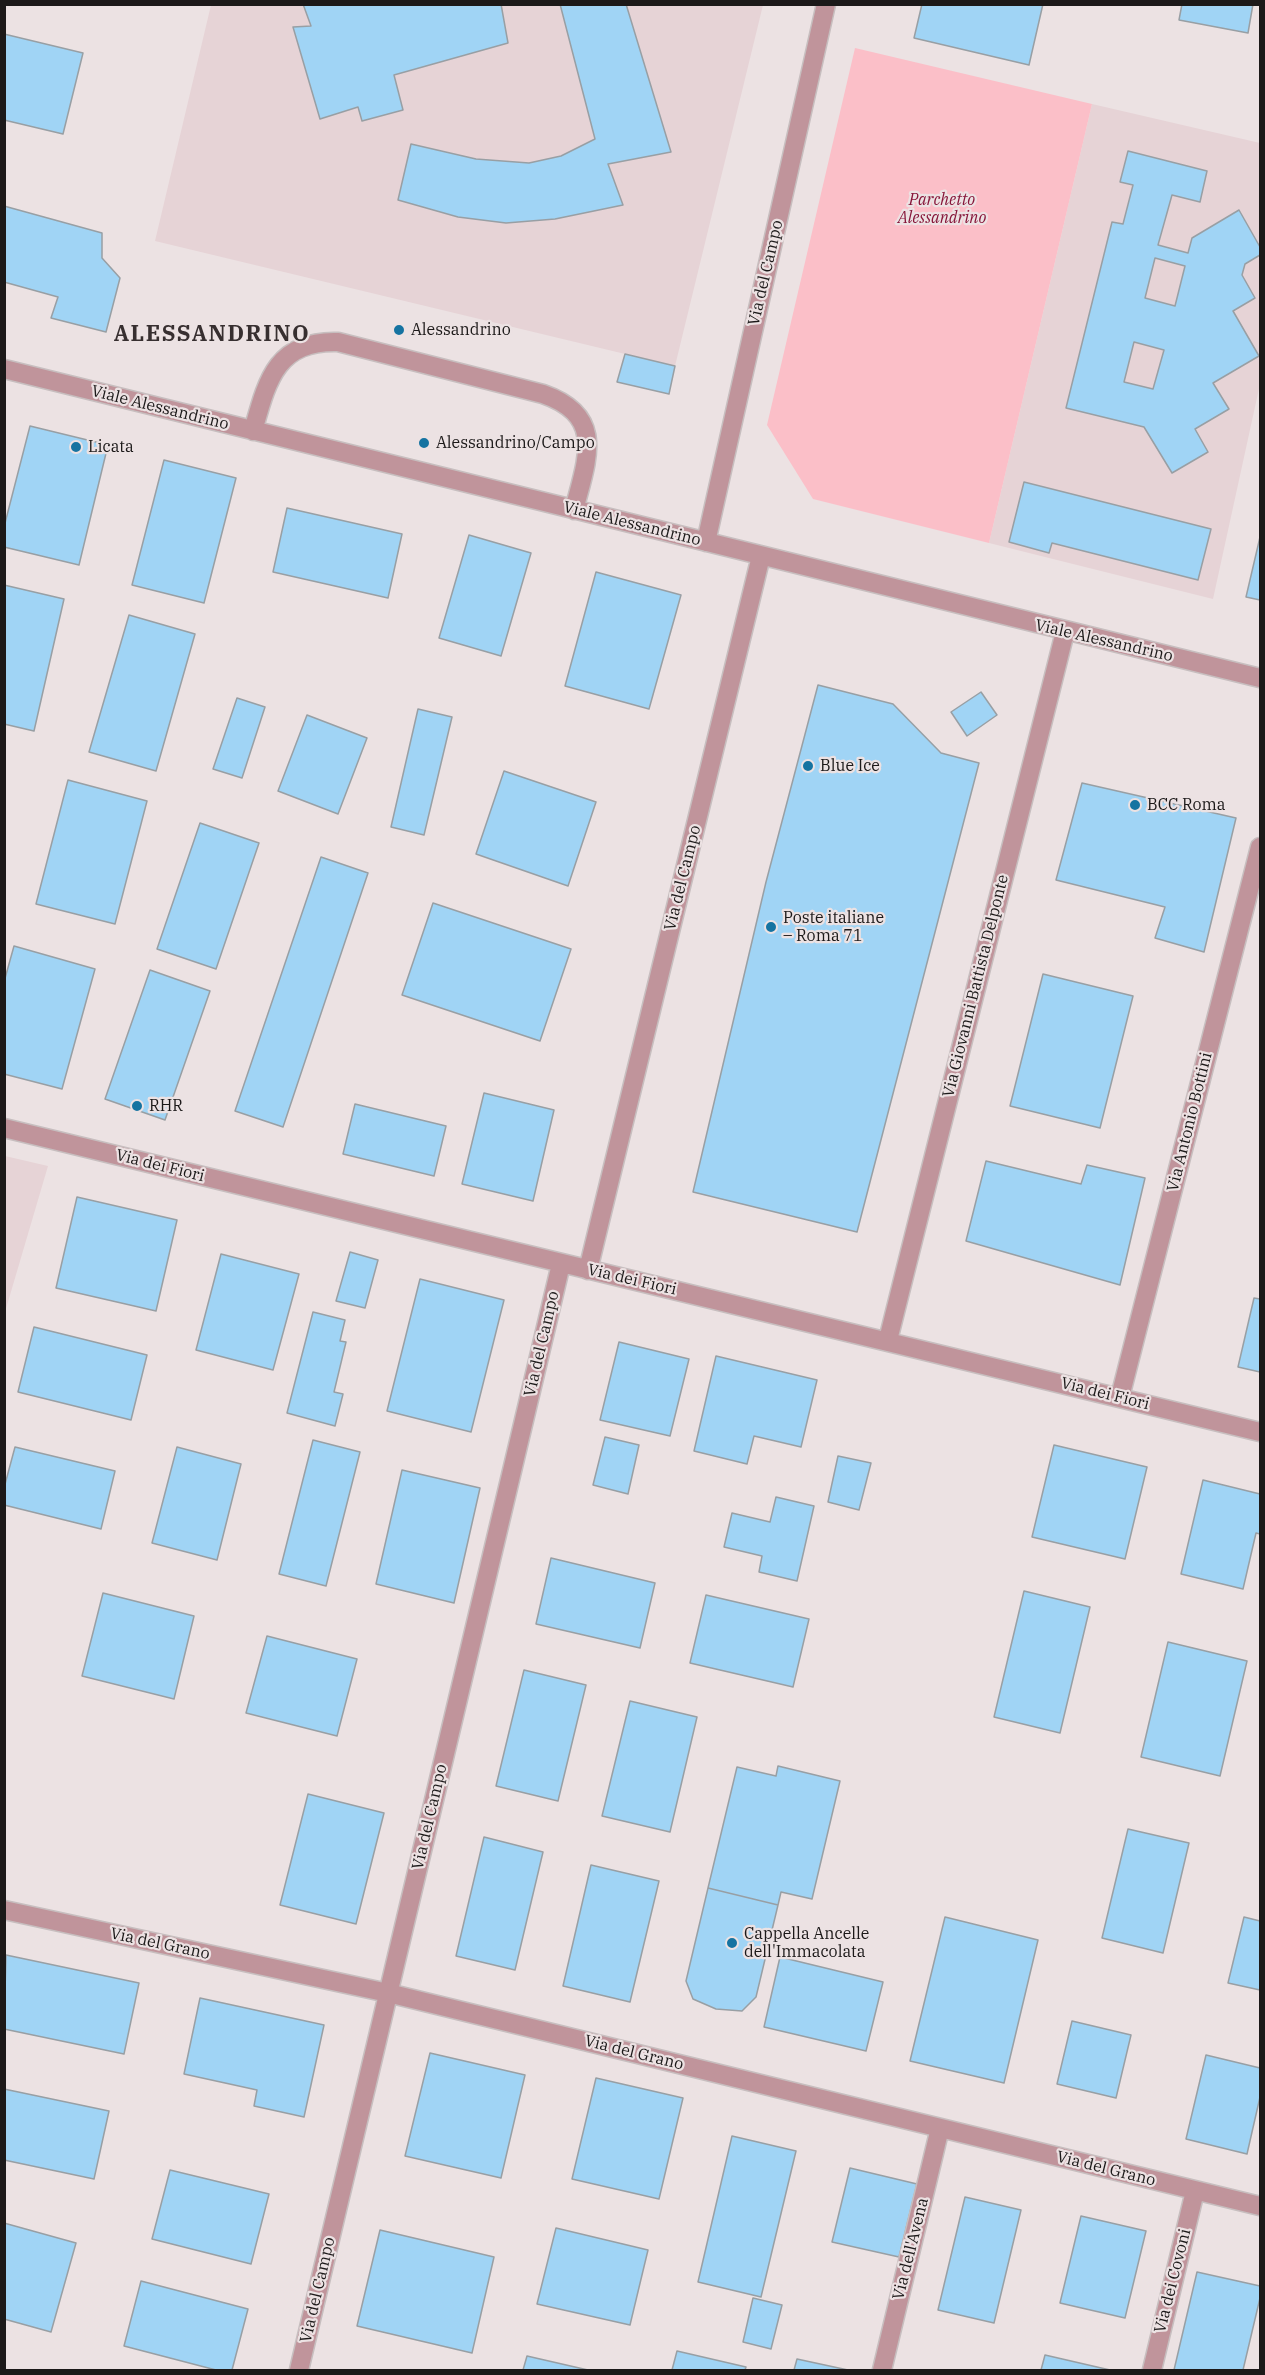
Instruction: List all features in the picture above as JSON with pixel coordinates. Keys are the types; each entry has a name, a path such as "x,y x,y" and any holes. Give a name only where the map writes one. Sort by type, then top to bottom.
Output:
{"street":[{"name":"Via del Campo","path":"706,542 826,4"},
{"path":"253,431 263,396 272,375 282,361 293,351 307,344 338,342 543,394 558,399 572,408 582,419 589,445 574,510"},
{"name":"Viale Alessandrino","path":"4,369 1065,632 1260,678"},
{"name":"Via del Campo","path":"588,1270 760,556"},
{"name":"Via Giovanni Battista Delponte","path":"888,1340 1065,632"},
{"name":"Via Antonio Bottini","path":"1120,1397 1260,847"},
{"name":"Via dei Fiori","path":"4,1128 561,1264 888,1340 1260,1432"},
{"name":"Via del Campo","path":"299,2370 561,1264"},
{"name":"Via del Grano","path":"4,1910 388,1993 1260,2206"},
{"name":"Via dell'Avena","path":"882,2370 940,2128"},
{"name":"Via dei Covoni","path":"1152,2370 1195,2191"}],"shaded area":[{"path":"211,5 763,5 675,366 155,241"},
{"path":"1092,104 1260,143 1260,384 1213,599 989,543"},
{"path":"4,1156 48,1166 5,1312"}],"green space":[{"name":"Parchetto Alessandrino","path":"855,48 1092,104 989,543 813,499 767,425"}],"building":[{"path":"303,4 501,4 508,43 394,75 403,110 362,121 358,107 320,119 293,27 311,26"},
{"path":"560,4 626,4 671,152 608,164 623,205 555,219 506,223 458,217 398,200 411,144 476,159 529,163 561,156 595,139"},
{"path":"922,4 1043,4 1029,65 914,38"},
{"path":"1182,4 1253,4 1248,33 1179,20"},
{"path":"4,34 83,53 63,134 4,120"},
{"path":"1128,151 1207,171 1200,202 1172,195 1158,245 1188,253 1192,238 1239,210 1260,247 1260,255 1245,264 1242,275 1255,298 1233,311 1259,356 1213,383 1229,409 1195,429 1208,452 1172,473 1144,427 1066,408 1112,222 1123,224 1133,185 1120,182","holes":["1155,258 1185,266 1175,306 1145,298","1134,342 1164,350 1153,389 1124,382"]},
{"path":"4,206 102,233 102,258 120,278 106,332 51,318 58,297 4,282"},
{"path":"625,354 675,366 669,394 617,382"},
{"path":"30,426 108,445 79,565 4,547 4,527"},
{"path":"164,460 236,478 204,603 132,585"},
{"path":"1024,482 1211,529 1198,580 1052,543 1049,553 1009,542"},
{"path":"287,508 402,534 388,598 273,572"},
{"path":"469,535 531,553 501,656 439,638"},
{"path":"1260,537 1260,600 1246,597"},
{"path":"596,572 681,595 649,709 565,686"},
{"path":"4,585 64,599 34,731 4,724"},
{"path":"129,615 195,634 156,771 89,752"},
{"path":"818,685 893,704 941,753 979,763 857,1232 693,1192 766,882"},
{"path":"981,692 997,715 967,736 951,712"},
{"path":"237,698 265,707 242,778 213,769"},
{"path":"418,709 452,717 424,835 391,827"},
{"path":"307,715 367,738 338,814 278,791"},
{"path":"504,771 596,802 568,886 476,854"},
{"path":"68,780 147,801 115,924 36,904"},
{"path":"1082,783 1236,818 1204,952 1155,938 1165,907 1056,880"},
{"path":"200,823 259,843 216,969 157,949"},
{"path":"321,857 368,873 283,1127 235,1111"},
{"path":"433,903 571,949 540,1041 402,995"},
{"path":"14,946 95,969 62,1089 4,1074 4,982"},
{"path":"150,970 210,991 165,1120 105,1099"},
{"path":"1043,974 1133,996 1100,1128 1010,1106"},
{"path":"484,1093 554,1110 533,1201 462,1184"},
{"path":"355,1104 446,1126 434,1176 343,1154"},
{"path":"986,1161 1081,1184 1087,1165 1145,1178 1120,1285 966,1241"},
{"path":"77,1197 177,1220 156,1311 56,1288"},
{"path":"350,1252 378,1260 365,1308 336,1301"},
{"path":"221,1254 299,1274 273,1370 196,1350"},
{"path":"420,1279 504,1300 471,1432 387,1411"},
{"path":"1254,1298 1260,1299 1260,1372 1238,1367"},
{"path":"313,1312 345,1320 340,1341 346,1342 334,1392 343,1394 335,1426 287,1413"},
{"path":"34,1327 147,1355 131,1420 18,1392"},
{"path":"619,1342 689,1359 670,1436 600,1420"},
{"path":"716,1356 817,1380 801,1447 754,1436 747,1464 694,1451"},
{"path":"605,1437 639,1445 628,1494 593,1485"},
{"path":"313,1440 360,1452 326,1586 279,1574"},
{"path":"1054,1445 1147,1467 1125,1559 1032,1537"},
{"path":"15,1447 115,1471 101,1529 4,1505 4,1488"},
{"path":"177,1447 241,1464 217,1560 152,1543"},
{"path":"838,1456 871,1463 859,1510 828,1502"},
{"path":"402,1470 480,1488 454,1603 376,1584"},
{"path":"1203,1480 1260,1494 1260,1534 1256,1533 1243,1589 1181,1574"},
{"path":"776,1497 814,1506 797,1581 759,1572 762,1556 724,1547 732,1513 770,1522"},
{"path":"551,1558 655,1583 640,1648 536,1624"},
{"path":"1024,1591 1090,1607 1060,1733 994,1717"},
{"path":"103,1593 194,1616 174,1699 82,1676"},
{"path":"706,1595 809,1619 793,1687 690,1663"},
{"path":"267,1636 357,1659 337,1736 246,1713"},
{"path":"1168,1642 1247,1661 1220,1776 1141,1757"},
{"path":"524,1670 586,1685 558,1801 496,1786"},
{"path":"630,1701 697,1717 670,1832 602,1816"},
{"path":"778,1766 840,1781 812,1899 781,1892 778,1905 708,1888 737,1767 776,1776"},
{"path":"308,1794 384,1813 356,1924 280,1905"},
{"path":"1128,1829 1189,1843 1163,1953 1102,1938"},
{"path":"484,1837 543,1852 515,1970 456,1956"},
{"path":"591,1865 659,1881 630,2002 563,1986"},
{"name":"Cappella Ancelle dell'Immacolata","path":"708,1888 778,1905 756,1997 742,2011 716,2009 693,1999 686,1981"},
{"path":"945,1917 1038,1940 1004,2083 910,2061"},
{"path":"1244,1917 1260,1921 1260,1990 1228,1983"},
{"path":"6,1955 139,1983 124,2054 4,2029"},
{"path":"780,1957 883,1982 866,2051 764,2027"},
{"path":"200,1998 324,2025 304,2117 254,2106 257,2090 184,2074"},
{"path":"1072,2021 1131,2035 1116,2098 1057,2084"},
{"path":"430,2053 525,2075 501,2178 405,2156"},
{"path":"1206,2055 1260,2068 1260,2097 1247,2154 1186,2139"},
{"path":"596,2078 683,2098 659,2199 572,2179"},
{"path":"4,2089 109,2111 94,2179 4,2160"},
{"path":"732,2136 796,2151 761,2297 698,2282"},
{"path":"850,2168 917,2184 899,2257 832,2242"},
{"path":"170,2170 269,2194 251,2264 152,2239"},
{"path":"965,2197 1021,2210 994,2323 938,2310"},
{"path":"1081,2216 1146,2231 1125,2318 1060,2303"},
{"path":"4,2223 76,2243 51,2332 4,2319"},
{"path":"556,2228 648,2250 630,2325 537,2304"},
{"path":"380,2230 494,2257 472,2353 357,2326"},
{"path":"1197,2272 1260,2286 1260,2298 1243,2370 1174,2370"},
{"path":"141,2281 248,2309 232,2370 216,2370 124,2346"},
{"path":"753,2298 782,2305 771,2349 743,2342"},
{"path":"677,2351 746,2367 745,2370 672,2370"},
{"path":"1045,2355 1110,2370 1041,2370"},
{"path":"527,2356 588,2370 523,2370"},
{"path":"797,2359 848,2370 794,2370"}],"place":[{"name":"Alessandrino","path":"399,330"},
{"name":"Alessandrino/Campo","path":"424,443"},
{"name":"Licata","path":"76,447"},
{"name":"Blue Ice","path":"808,766"},
{"name":"BCC Roma","path":"1135,805"},
{"name":"Poste italiane – Roma 71","path":"771,927"},
{"name":"RHR","path":"137,1106"},
{"name":"Cappella Ancelle dell'Immacolata","path":"732,1943"}],"district":[{"name":"ALESSANDRINO","path":"212,335"}]}
